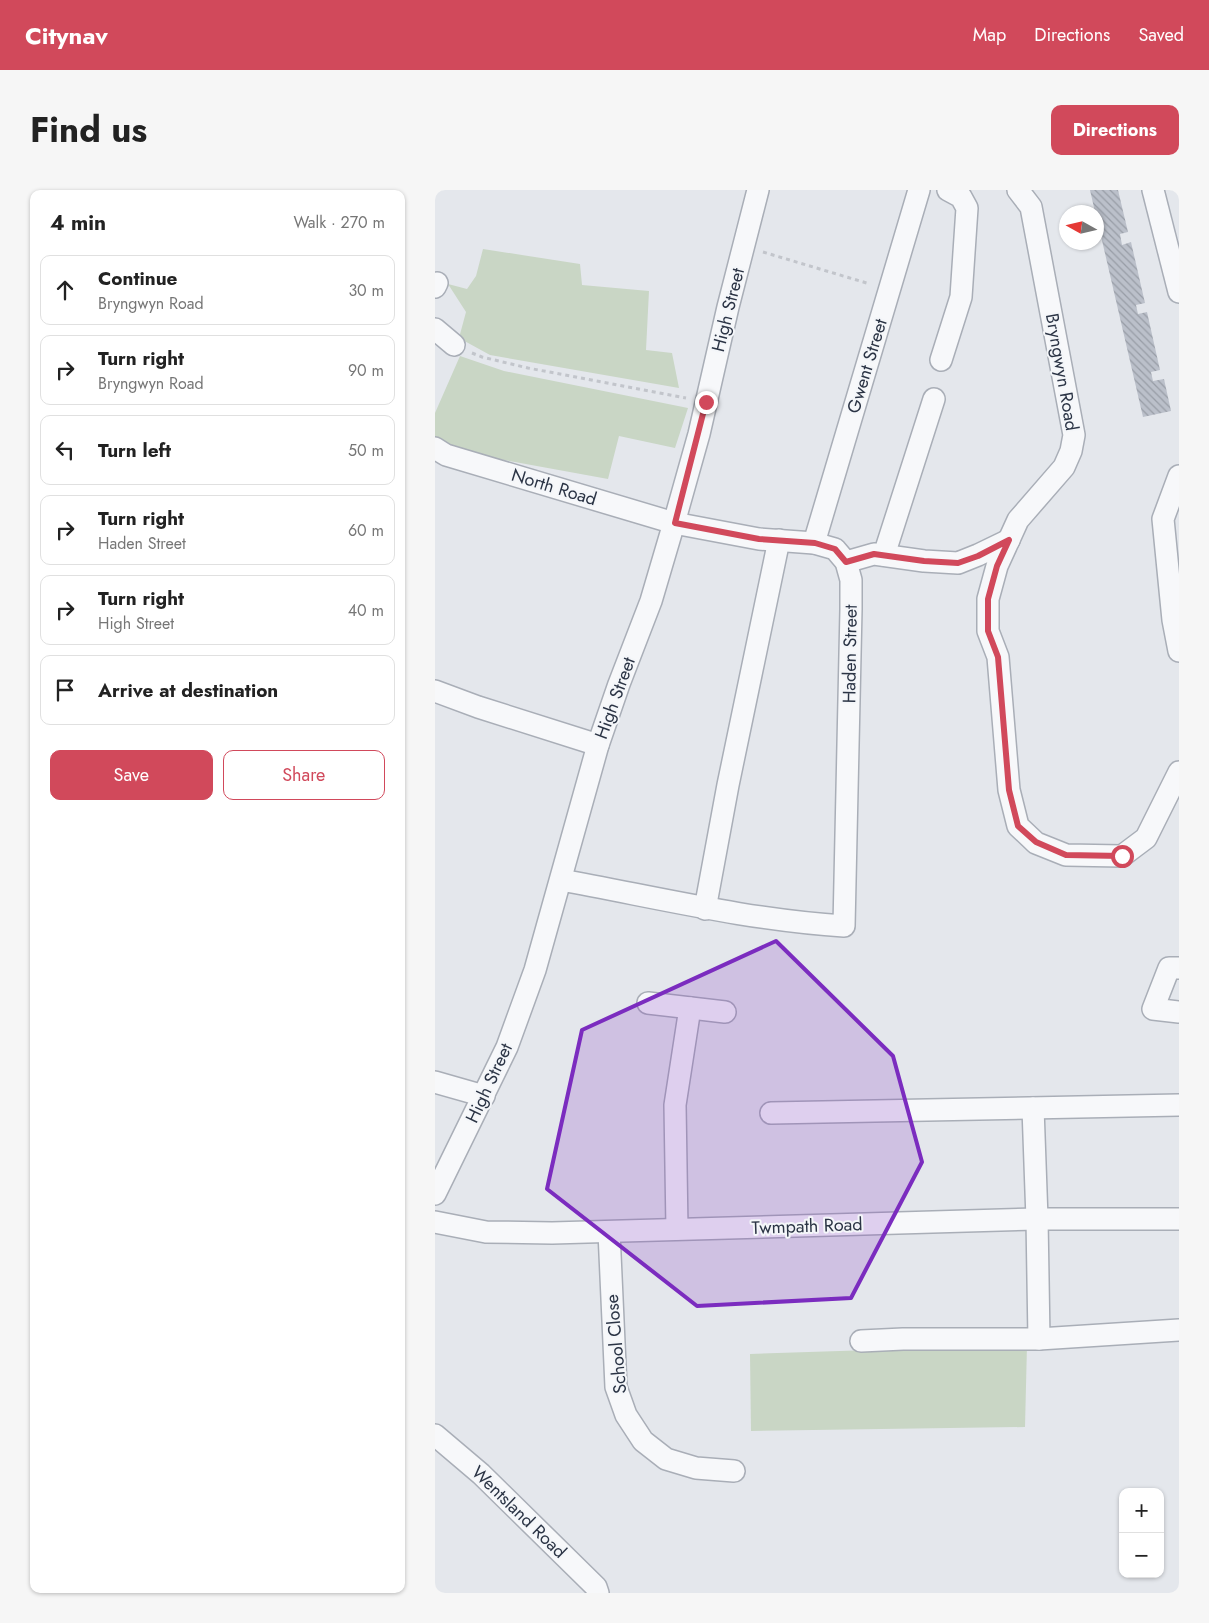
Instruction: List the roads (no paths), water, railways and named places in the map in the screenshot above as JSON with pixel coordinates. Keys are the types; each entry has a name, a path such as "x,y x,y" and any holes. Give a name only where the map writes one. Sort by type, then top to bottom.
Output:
{"street":[{"name":"High Street","path":"435,1194 507,1047 535,970 598,745 651,601 675,523 759,190"},
{"name":"Gwent Street","path":"815,543 919,190"},
{"path":"941,360 961,297 967,208 961,197 948,190"},
{"name":"Bryngwyn Road","path":"1018,190 1031,207 1074,434 1071,451 1064,467 1017,520 997,566 988,599 988,631 998,657 1009,790 1018,826 1036,842 1066,855 1122,856 1146,838 1179,772"},
{"path":"1153,190 1179,292"},
{"path":"435,330 454,345"},
{"path":"884,555 934,399"},
{"name":"North Road","path":"435,448 446,455 675,523"},
{"path":"1179,476 1163,519 1173,620 1179,651"},
{"path":"675,523 759,539 815,543 835,549 846,562 874,554 924,561 958,563 978,556 1009,540"},
{"path":"561,880 705,909 732,766 779,540"},
{"name":"Haden Street","path":"705,909 813,924 844,926 851,609 851,580 846,562"},
{"path":"435,691 598,745"},
{"path":"1179,968 1169,968 1153,1009 1179,1012"},
{"path":"648,1003 725,1012"},
{"path":"677,1230 675,1106 690,1008"},
{"path":"435,1082 484,1096"},
{"path":"771,1113 1179,1105"},
{"path":"1033,1108 1039,1339"},
{"name":"Twmpath Road","path":"435,1222 486,1232 553,1234 1037,1219 1179,1219"},
{"name":"School Close","path":"609,1232 616,1387 626,1415 643,1441 666,1459 697,1468 734,1470"},
{"path":"861,1341 903,1339 1039,1339 1179,1330"},
{"name":"Wentsland Road","path":"435,1435 481,1474 596,1587 598,1593"}]}
